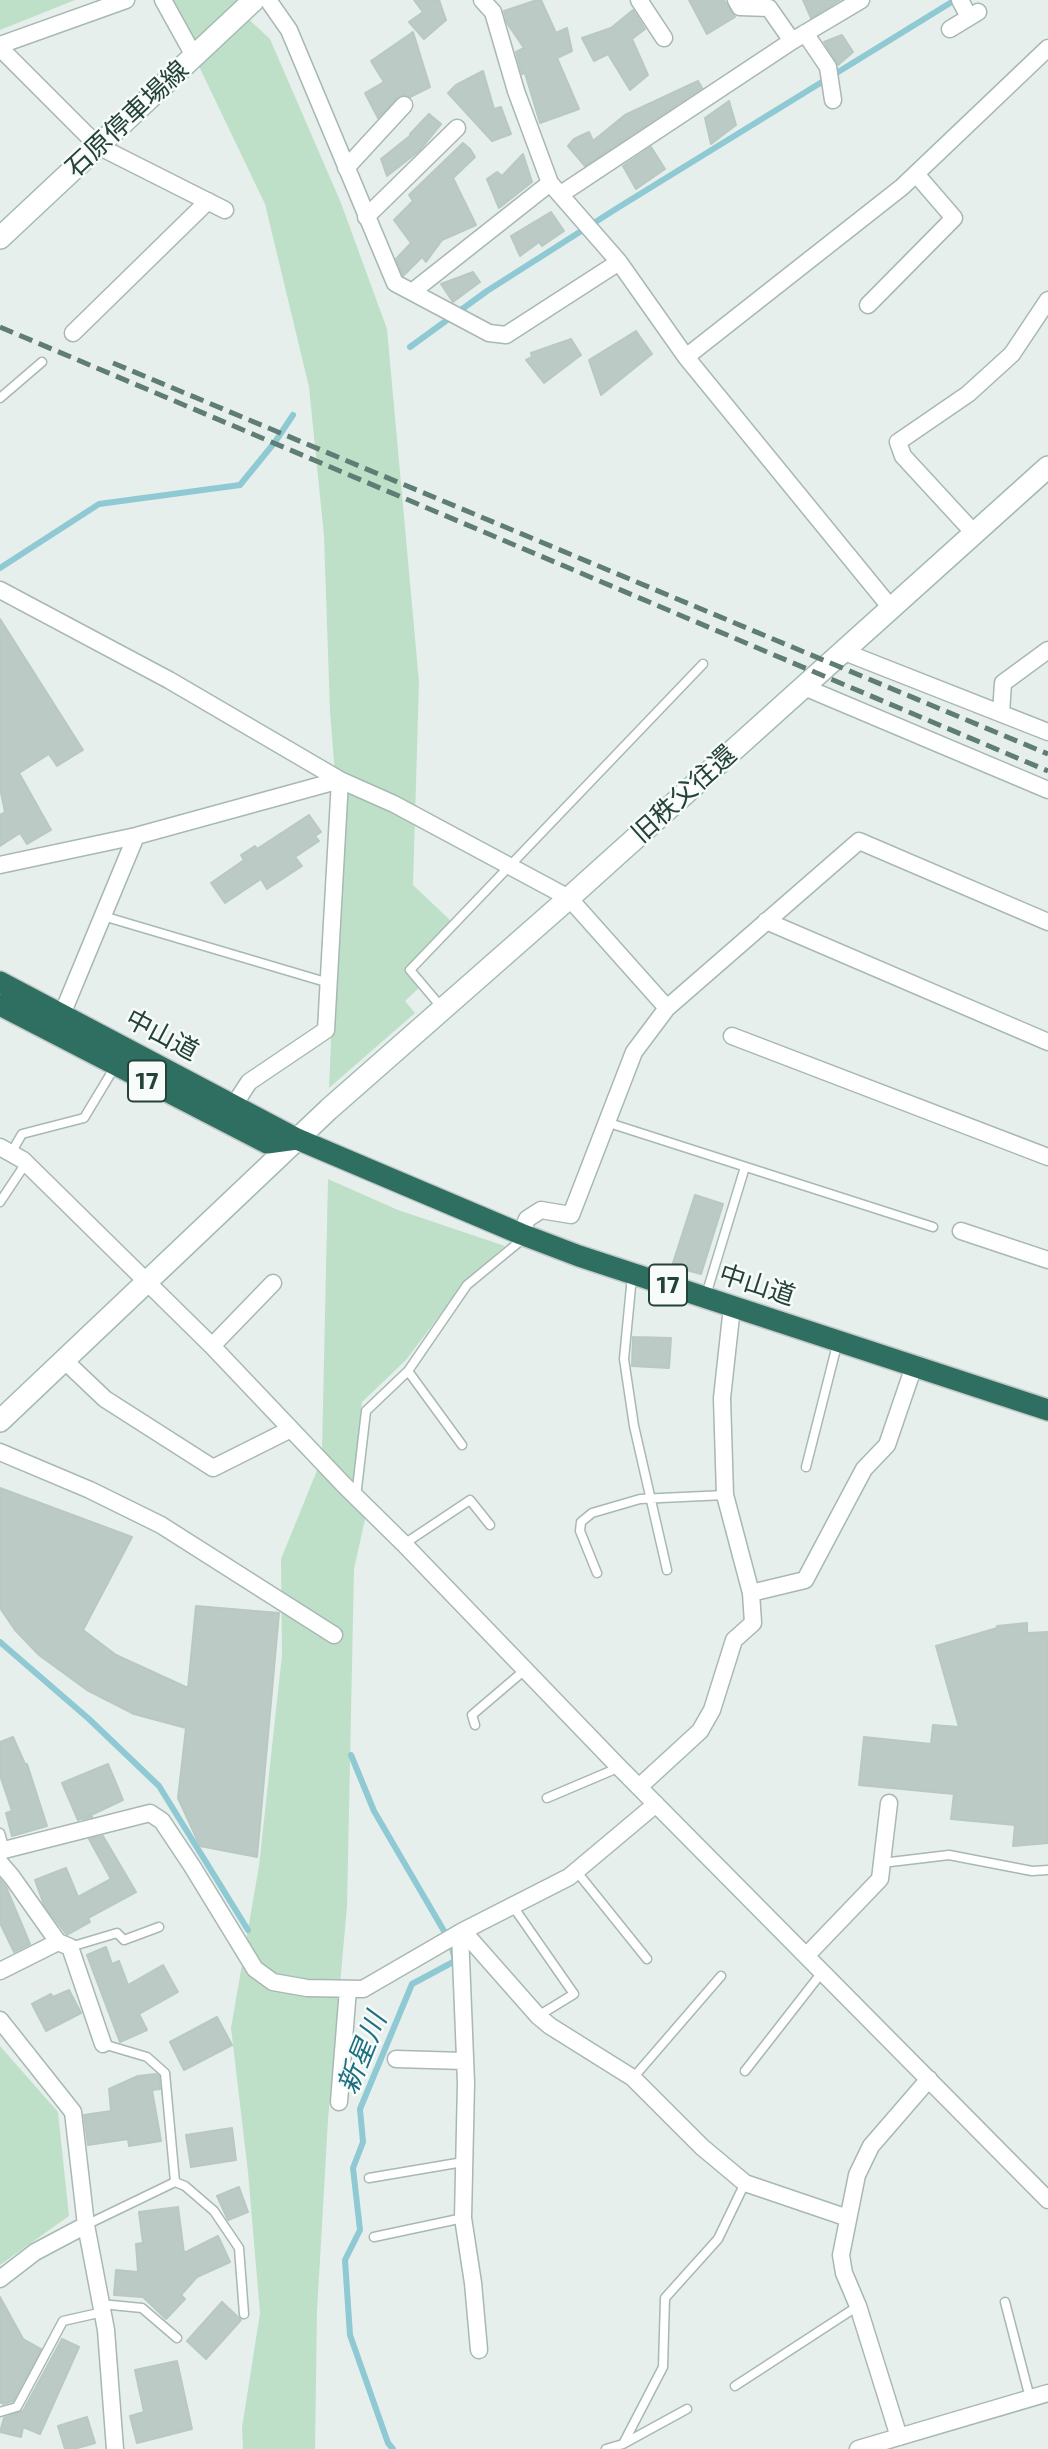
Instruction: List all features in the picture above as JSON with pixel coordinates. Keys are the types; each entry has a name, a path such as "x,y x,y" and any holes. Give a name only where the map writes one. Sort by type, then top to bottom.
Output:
{"highway":[{"name":"中山道","path":"0,982 117,1064 220,1121 267,1143 297,1139"},
{"name":"中山道","path":"0,1005 58,1023 234,1105 297,1139 524,1235 705,1298 1048,1410"}],"street":[{"path":"126,0 0,47 98,146 225,210"},
{"path":"163,0 194,56"},
{"name":"石原停車場線","path":"0,238 254,0"},
{"path":"268,0 289,30 395,283 489,333 506,335 619,262"},
{"path":"482,0 493,12 516,91 556,188 619,262 687,357 891,608"},
{"path":"639,0 664,38"},
{"path":"736,0 740,7 769,8 799,37 828,67 832,96"},
{"path":"412,292 556,188 799,37 843,4 861,0"},
{"path":"950,29 968,10"},
{"path":"687,357 916,174 1048,48"},
{"path":"346,168 404,105"},
{"path":"366,217 457,128"},
{"path":"868,305 954,218 916,174"},
{"path":"74,333 208,201"},
{"path":"974,533 903,456 898,442 968,394 1012,354 1048,300"},
{"name":"旧秩父往還","path":"0,1421 297,1139 1048,467"},
{"path":"0,590 169,680 340,780 394,804 569,898 667,1008"},
{"path":"1001,713 1003,683 1048,650"},
{"path":"842,652 1047,730"},
{"path":"804,687 1048,790"},
{"path":"0,865 136,836 340,780"},
{"path":"234,1105 249,1082 326,1030 340,780"},
{"path":"58,1023 136,836"},
{"path":"524,1235 527,1219 541,1210 571,1215 634,1052 667,1008 859,841 1048,922"},
{"path":"766,922 1048,1042"},
{"path":"732,1036 1048,1157"},
{"path":"12,1153 212,1346 617,1765 1048,2200"},
{"path":"961,1231 1048,1260"},
{"path":"212,1346 273,1283"},
{"path":"639,1787 700,1731 712,1710 734,1640 753,1623 751,1593 724,1496 722,1398 732,1307"},
{"path":"65,1361 105,1399 214,1468 291,1429"},
{"path":"751,1593 805,1580 864,1469 887,1445 914,1366"},
{"path":"0,1452 90,1490 161,1525 334,1635"},
{"path":"807,1955 880,1879 889,1803"},
{"path":"103,2044 64,1944 12,1877 2,1855 150,1813 162,1821 255,1969 274,1983 307,1988 363,1989 461,1932 576,1872 656,1804"},
{"path":"461,1932 538,2016 633,2078 702,2147 745,2183 848,2218"},
{"path":"461,1932 466,2083 463,2218 479,2350"},
{"path":"0,1971 64,1944"},
{"path":"339,2102 348,1989"},
{"path":"0,2020 73,2112 86,2225 106,2330 115,2449"},
{"path":"396,2059 464,2061"},
{"path":"899,2437 859,2306 844,2273 841,2255 857,2175 871,2146 929,2078"},
{"path":"0,2279 35,2252 86,2225"},
{"path":"858,2449 1048,2393"}],"lane":[{"path":"0,398 42,362"},
{"path":"443,1009 410,970 703,664"},
{"path":"103,916 329,983"},
{"path":"0,1202 22,1169 12,1153 22,1135 84,1118 117,1064"},
{"path":"605,1122 933,1227"},
{"path":"705,1298 745,1167"},
{"path":"356,1497 366,1411 408,1371 467,1285 524,1235"},
{"path":"632,1273 624,1359 634,1426 667,1570"},
{"path":"806,1467 838,1341"},
{"path":"408,1371 462,1445"},
{"path":"597,1573 580,1531 581,1522 592,1513 640,1499 724,1496"},
{"path":"404,1544 470,1500 490,1525"},
{"path":"475,1725 472,1715 526,1670"},
{"path":"547,1798 613,1770 617,1765"},
{"path":"0,1833 2,1855"},
{"path":"882,1863 948,1855 1032,1871 1048,1870"},
{"path":"576,1872 647,1959"},
{"path":"512,1905 574,1994 538,2016"},
{"path":"64,1944 117,1933 124,1940 159,1927"},
{"path":"745,2071 823,1971"},
{"path":"633,2078 721,1976"},
{"path":"103,2044 147,2057 165,2073 175,2182"},
{"path":"369,2178 463,2162"},
{"path":"86,2225 175,2182 186,2186 215,2211 239,2248 243,2314"},
{"path":"622,2444 663,2367 665,2298 718,2239 745,2183"},
{"path":"374,2237 463,2218"},
{"path":"1005,2302 1030,2398"},
{"path":"735,2386 859,2306"},
{"path":"0,2412 17,2407 63,2321 102,2308 142,2308 177,2339"},
{"path":"606,2449 622,2444 687,2409"}],"green space":[{"path":"0,0 75,0 0,30"},
{"path":"163,0 254,0 242,13 270,39 341,203 387,329 419,682 413,885 452,922 404,971 419,988 405,1001 415,1013 329,1088 340,835 330,712 324,536 309,387 265,204 194,56"},
{"path":"328,1179 398,1210 505,1246 466,1280 406,1360 362,1402 352,1493 322,1450"},
{"path":"318,1468 366,1515 354,1569 347,1906 328,2120 317,2312 315,2449 243,2449 242,2428 260,2313 248,2172 231,2028 259,1866 282,1655 281,1559"},
{"path":"0,2046 58,2112 69,2216 0,2265"}],"building":[{"path":"414,0 439,0 446,20 424,39 409,22 423,12"},
{"path":"541,0 556,33 567,28 572,51 557,58 579,109 540,123 516,52 524,48 507,23 504,11"},
{"path":"689,0 724,0 735,17 707,34"},
{"path":"803,0 840,0 811,18"},
{"path":"633,10 645,29 632,39 648,75 630,90 608,54 594,61 582,38 611,28"},
{"path":"413,32 430,87 410,97 400,95 378,118 365,93 384,82 371,61"},
{"path":"842,35 853,52 838,65 824,42"},
{"path":"483,71 494,109 501,107 511,134 492,141 448,93 456,85"},
{"path":"698,81 702,88 585,166 568,146 574,139 589,132 593,141 625,115"},
{"path":"729,101 736,125 711,144 705,118"},
{"path":"429,114 441,124 419,151 387,176 381,159 411,135"},
{"path":"463,143 475,157 453,178 476,225 442,240 426,262 422,257 403,276 396,259 411,243 394,220 413,201 409,195"},
{"path":"651,147 665,169 636,189 623,166"},
{"path":"523,154 532,182 499,208 487,179 497,172 502,176"},
{"path":"551,212 564,231 542,246 539,242 520,256 511,236"},
{"path":"473,272 480,282 453,302 441,284"},
{"path":"636,331 652,354 601,395 589,360"},
{"path":"571,339 581,355 544,383 526,360 532,357 531,353"},
{"path":"0,619 83,750 57,766 49,754 19,773 51,830 27,844 20,833 0,846 0,815 5,812 0,788"},
{"path":"309,815 321,832 315,836 319,841 295,857 302,866 267,889 261,879 225,903 211,883 244,860 241,855 255,846 257,849"},
{"path":"695,1195 723,1204 701,1274 672,1266"},
{"path":"633,1337 671,1338 669,1368 632,1366"},
{"path":"0,1488 132,1537 83,1630 116,1655 188,1688 196,1606 279,1613 257,1857 200,1846 178,1798 186,1728 134,1714 87,1690 39,1655 15,1630 0,1608"},
{"path":"1027,1623 1027,1633 1048,1632 1048,1843 1013,1846 1015,1825 951,1819 954,1794 859,1785 864,1737 931,1744 933,1725 959,1727 936,1646 997,1626"},
{"path":"13,1737 27,1764 47,1826 12,1836 6,1813 12,1811 0,1775 0,1742"},
{"path":"108,1764 123,1800 91,1815 92,1817 83,1819 90,1815 78,1820 62,1783"},
{"path":"103,1836 136,1892 88,1918 90,1922 67,1935 44,1905 35,1880 66,1868 78,1897 111,1879 89,1839"},
{"path":"0,1879 30,1944 14,1952 0,1923"},
{"path":"106,1947 112,1964 119,1961 128,1985 163,1965 178,1992 139,2014 147,2030 120,2042 87,1955"},
{"path":"69,1990 81,2013 46,2031 32,2004 51,1994 53,1997"},
{"path":"217,2017 232,2045 184,2070 170,2042"},
{"path":"138,2076 159,2076 160,2089 152,2090 161,2141 129,2146 128,2139 88,2145 84,2115 111,2111 109,2089"},
{"path":"232,2128 236,2160 191,2167 186,2135"},
{"path":"239,2187 248,2212 228,2220 217,2196"},
{"path":"178,2207 184,2253 218,2236 230,2262 197,2277 181,2295 185,2299 166,2319 143,2297 114,2295 116,2270 138,2272 136,2244 143,2243 139,2212"},
{"path":"0,2297 23,2339 41,2349 13,2401 3,2404 0,2402"},
{"path":"222,2302 241,2320 206,2359 187,2341"},
{"path":"62,2339 79,2347 40,2434 23,2427 21,2437 0,2432 4,2418 23,2411"},
{"path":"177,2361 192,2429 137,2443 130,2416 144,2412 135,2370"},
{"path":"87,2417 95,2443 65,2449 58,2426"}],"waterway":[{"path":"410,347 487,291 955,0"},
{"path":"0,568 99,504 240,485 293,415"},
{"name":"新星川","path":"0,1642 89,1719 159,1786 248,1930"},
{"name":"新星川","path":"351,1755 374,1811 451,1943 455,1961 412,1984 360,2109 363,2142 353,2168 360,2230 345,2260 350,2335 388,2443 393,2449"}],"railway":[{"path":"0,327 1048,771"},
{"path":"113,363 1048,754"}]}
